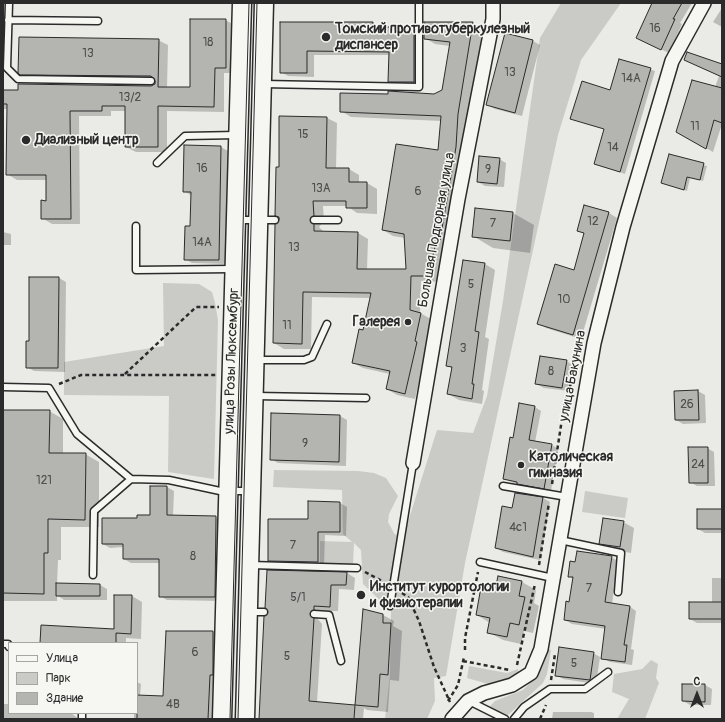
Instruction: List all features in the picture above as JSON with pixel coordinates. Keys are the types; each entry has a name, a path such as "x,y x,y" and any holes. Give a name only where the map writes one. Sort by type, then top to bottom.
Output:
{"main road":[{"name":"улица Розы Люксембург","path":"222,719 242,3"},
{"name":"улица Розы Люксембург","path":"246,719 256,612 250,565 255,360 267,220 262,84 264,3"}],"street":[{"name":"Большая Подгорная улица","path":"413,463 458,198 493,19 493,3"},
{"name":"улица Бакунина","path":"452,719 468,701 484,693 512,685 531,673 541,649 594,344 623,227 672,61 704,3"}],"lane":[{"path":"9,3 7,68 18,79 151,81"},
{"path":"262,84 419,87 419,3"},
{"path":"8,20 98,21"},
{"path":"157,163 185,136 238,135"},
{"path":"236,220 267,220"},
{"path":"314,220 338,220"},
{"path":"136,226 136,270 235,269"},
{"path":"255,360 304,360 312,357 327,324"},
{"path":"3,387 49,388 77,434 131,479 169,480 229,491 251,491"},
{"path":"254,396 366,398"},
{"path":"390,606 413,463"},
{"path":"93,575 94,511 131,479"},
{"path":"503,486 567,497"},
{"path":"560,540 621,553 618,592"},
{"path":"480,562 553,578"},
{"path":"250,565 357,568"},
{"path":"314,614 329,615 341,661"},
{"path":"514,719 524,707 550,689 585,689 608,672"},
{"path":"468,701 505,719"}],"path":[{"path":"125,374 196,307 223,307"},
{"path":"49,388 81,375 222,375"},
{"path":"465,650 465,638 480,562"},
{"path":"408,597 419,621 434,667 448,700 458,685 464,657"}],"green space":[{"path":"561,3 621,3 581,60 558,135 465,563 446,676 434,678 435,701 427,719 385,719 390,674 391,611 363,584 361,550 354,543 353,564 320,563 320,541 352,542 343,534 342,490 273,487 274,470 358,471 374,473 386,478 398,496 389,514 388,522 395,535 407,525 437,430 473,433 487,396 503,301 540,38"},
{"path":"163,283 199,284 212,292 215,303 218,320 214,479 168,472 169,396 64,395 64,362 164,346"},
{"path":"585,491 628,498 625,518 582,512"},
{"path":"545,648 551,650 547,674 543,683 507,716 494,711 490,706 495,701 523,690 532,681 539,670"},
{"path":"651,660 658,664 656,678 659,683 645,719 617,719 629,699 612,692 614,674 642,669"},
{"path":"469,666 507,673 518,669 519,676 496,685 488,684 467,678"}],"building":[{"path":"652,3 682,3 673,19 675,19 661,50 636,38"},
{"path":"190,19 226,19 226,68 215,68 214,107 158,106 158,147 125,147 125,106 102,106 102,111 70,111 71,219 41,219 41,200 46,201 46,175 6,175 7,104 3,104 3,90 18,90 18,84 151,86 155,84 155,81 151,76 20,75 18,73 19,37 159,39 158,87 190,87"},
{"name":"Томский противотуберкулезный диспансер","path":"280,22 373,22 373,27 414,27 414,82 388,82 389,52 307,51 307,73 280,73"},
{"path":"424,22 473,22 458,114 456,147 440,240 437,239 431,263 431,276 411,276 410,310 421,313 415,341 417,342 405,394 386,389 390,371 352,363 359,329 363,330 371,293 303,292 302,344 273,343 275,224 279,220 279,217 275,216 276,167 279,167 279,116 327,117 326,168 349,168 349,182 367,182 367,208 346,208 346,201 313,201 314,216 310,220 314,224 314,231 358,232 357,269 406,269 404,234 382,230 396,144 438,150 441,116 340,112 340,93 388,94 388,91 434,94 442,90 450,42 424,39"},
{"path":"505,33 533,40 515,113 486,105"},
{"path":"687,52 722,64 722,77 684,60"},
{"path":"619,59 651,68 620,172 594,164 604,129 570,119 582,81 610,90"},
{"path":"692,80 722,88 722,123 714,120 706,149 676,132"},
{"path":"184,145 221,146 219,260 184,260 185,226 190,226 191,192 183,192"},
{"path":"669,154 704,163 700,180 687,177 684,190 661,183"},
{"path":"479,156 500,158 497,184 477,182"},
{"path":"584,205 609,212 573,335 537,324 555,264 574,270 584,233 577,231"},
{"path":"475,208 513,212 510,241 472,237"},
{"path":"463,260 485,263 475,331 479,332 472,384 474,384 472,399 447,394 452,367 446,366"},
{"path":"29,277 59,277 58,368 26,368 26,341 29,341"},
{"path":"540,356 567,360 562,388 535,384"},
{"path":"698,390 699,420 675,420 674,391"},
{"name":"Католическая гимназия","path":"519,403 535,406 529,440 552,444 544,489 517,484 517,482 503,479 510,437 513,438"},
{"path":"3,410 50,410 49,453 86,453 85,520 48,519 48,553 44,553 44,594 3,593"},
{"path":"271,413 340,415 339,462 270,460"},
{"path":"688,447 708,447 708,483 689,483"},
{"path":"150,486 167,486 167,515 216,516 215,597 159,597 159,559 123,559 123,544 102,544 102,518 137,518 137,515 150,515"},
{"path":"515,493 543,497 533,557 495,548 502,506 512,508"},
{"path":"308,501 340,502 340,532 318,532 318,562 268,561 268,519 308,519"},
{"path":"697,509 722,509 722,529 697,529"},
{"path":"603,518 624,521 620,547 599,544"},
{"path":"577,551 612,556 605,602 630,606 624,645 627,645 625,662 601,659 605,626 564,620 566,601 569,602 573,577 568,577 570,561 575,562"},
{"path":"267,570 347,572 346,585 331,585 330,607 314,606 314,610 310,613 314,618 309,701 355,705 354,719 259,719 264,616 268,612 265,608"},
{"path":"498,576 522,581 519,596 525,597 519,625 510,623 507,637 487,633 490,618 476,615 481,587 495,590"},
{"path":"56,583 100,584 100,596 56,596"},
{"path":"114,595 132,595 131,634 116,633 116,642 40,642 41,625 114,629"},
{"path":"689,602 722,602 722,619 689,619"},
{"path":"363,609 383,614 383,623 391,623 388,675 380,674 378,707 355,705"},
{"path":"166,631 213,631 213,675 210,675 208,719 137,719 138,695 163,696"},
{"path":"559,647 594,652 590,680 555,676"},
{"path":"682,684 705,684 705,702 682,701"}],"tram line":[{"path":"230,719 249,3"},
{"path":"238,719 257,3"}],"place":[{"name":"Томский противотуберкулезный диспансер","path":"326,37"},
{"name":"Диализный центр","path":"26,140"},
{"name":"Галерея","path":"408,322"},
{"name":"Католическая гимназия","path":"521,465"},
{"name":"Институт курортологии и физиотерапии","path":"361,595"}]}
